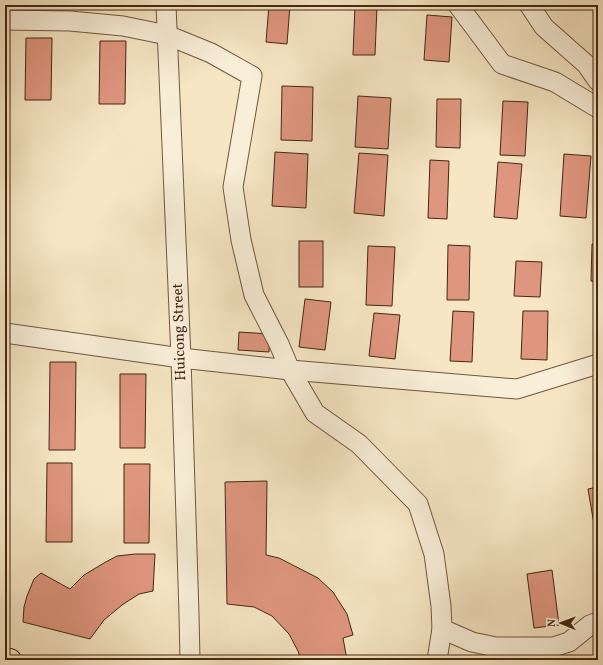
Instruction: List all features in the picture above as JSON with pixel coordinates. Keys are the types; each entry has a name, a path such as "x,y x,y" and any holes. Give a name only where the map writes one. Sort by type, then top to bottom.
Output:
{"main road":[{"path":"5,658 10,660"}],"street":[{"name":"Huicong Street","path":"166,5 170,36 196,660"},
{"name":"Huicong Street","path":"170,36 172,5"},
{"path":"458,5 502,64 555,82 598,108"},
{"path":"532,5 530,6 544,27 587,66 598,81"},
{"path":"5,20 70,13 170,36 212,53 252,76 233,187 241,240 254,295 279,344 290,370 315,413 359,444 418,504 434,554 441,606 442,630 437,660"},
{"path":"5,333 184,359 290,370 517,389 598,364"},
{"name":"Huicong Street","path":"184,359 190,660"},
{"path":"442,630 472,642 496,647 553,647 570,642 590,625 598,622"}],"building":[{"path":"269,5 290,5 287,44 266,42"},
{"path":"355,5 377,6 375,55 353,55"},
{"path":"427,15 452,17 449,62 424,60"},
{"path":"26,38 52,38 51,100 25,100"},
{"path":"100,41 126,41 125,104 99,104"},
{"path":"282,86 313,87 312,141 281,140"},
{"path":"358,96 391,98 388,149 355,147"},
{"path":"437,99 461,99 460,148 436,147"},
{"path":"503,101 528,102 525,156 500,155"},
{"path":"275,152 308,154 306,208 272,206"},
{"path":"359,153 388,155 384,216 354,213"},
{"path":"564,154 591,156 586,218 560,216"},
{"path":"430,160 449,161 447,219 428,218"},
{"path":"498,162 522,164 517,219 494,217"},
{"path":"299,241 323,241 323,287 299,287"},
{"path":"592,244 598,244 598,282 591,281"},
{"path":"448,245 470,246 469,300 447,300"},
{"path":"368,246 395,247 392,306 366,305"},
{"path":"516,261 542,262 540,297 514,296"},
{"path":"305,299 331,302 325,350 299,347"},
{"path":"453,311 474,312 472,362 450,361"},
{"path":"523,311 548,311 547,360 521,359"},
{"path":"374,313 400,315 395,359 369,356"},
{"path":"239,332 270,334 269,352 238,350"},
{"path":"50,362 76,362 75,450 49,450"},
{"path":"120,374 146,374 145,448 120,448"},
{"path":"47,463 72,463 72,542 46,542"},
{"path":"124,464 150,464 149,543 124,543"},
{"path":"267,481 266,555 279,558 318,578 333,592 347,614 353,635 343,638 347,660 301,660 289,634 272,616 254,607 227,604 225,482"},
{"path":"598,487 598,548 588,489"},
{"path":"155,554 153,591 139,594 122,605 104,620 90,639 23,622 24,607 27,596 34,579 41,573 70,589 84,575 117,556"},
{"path":"552,570 559,625 534,628 527,574"},
{"path":"463,657 476,660 463,660"}]}
